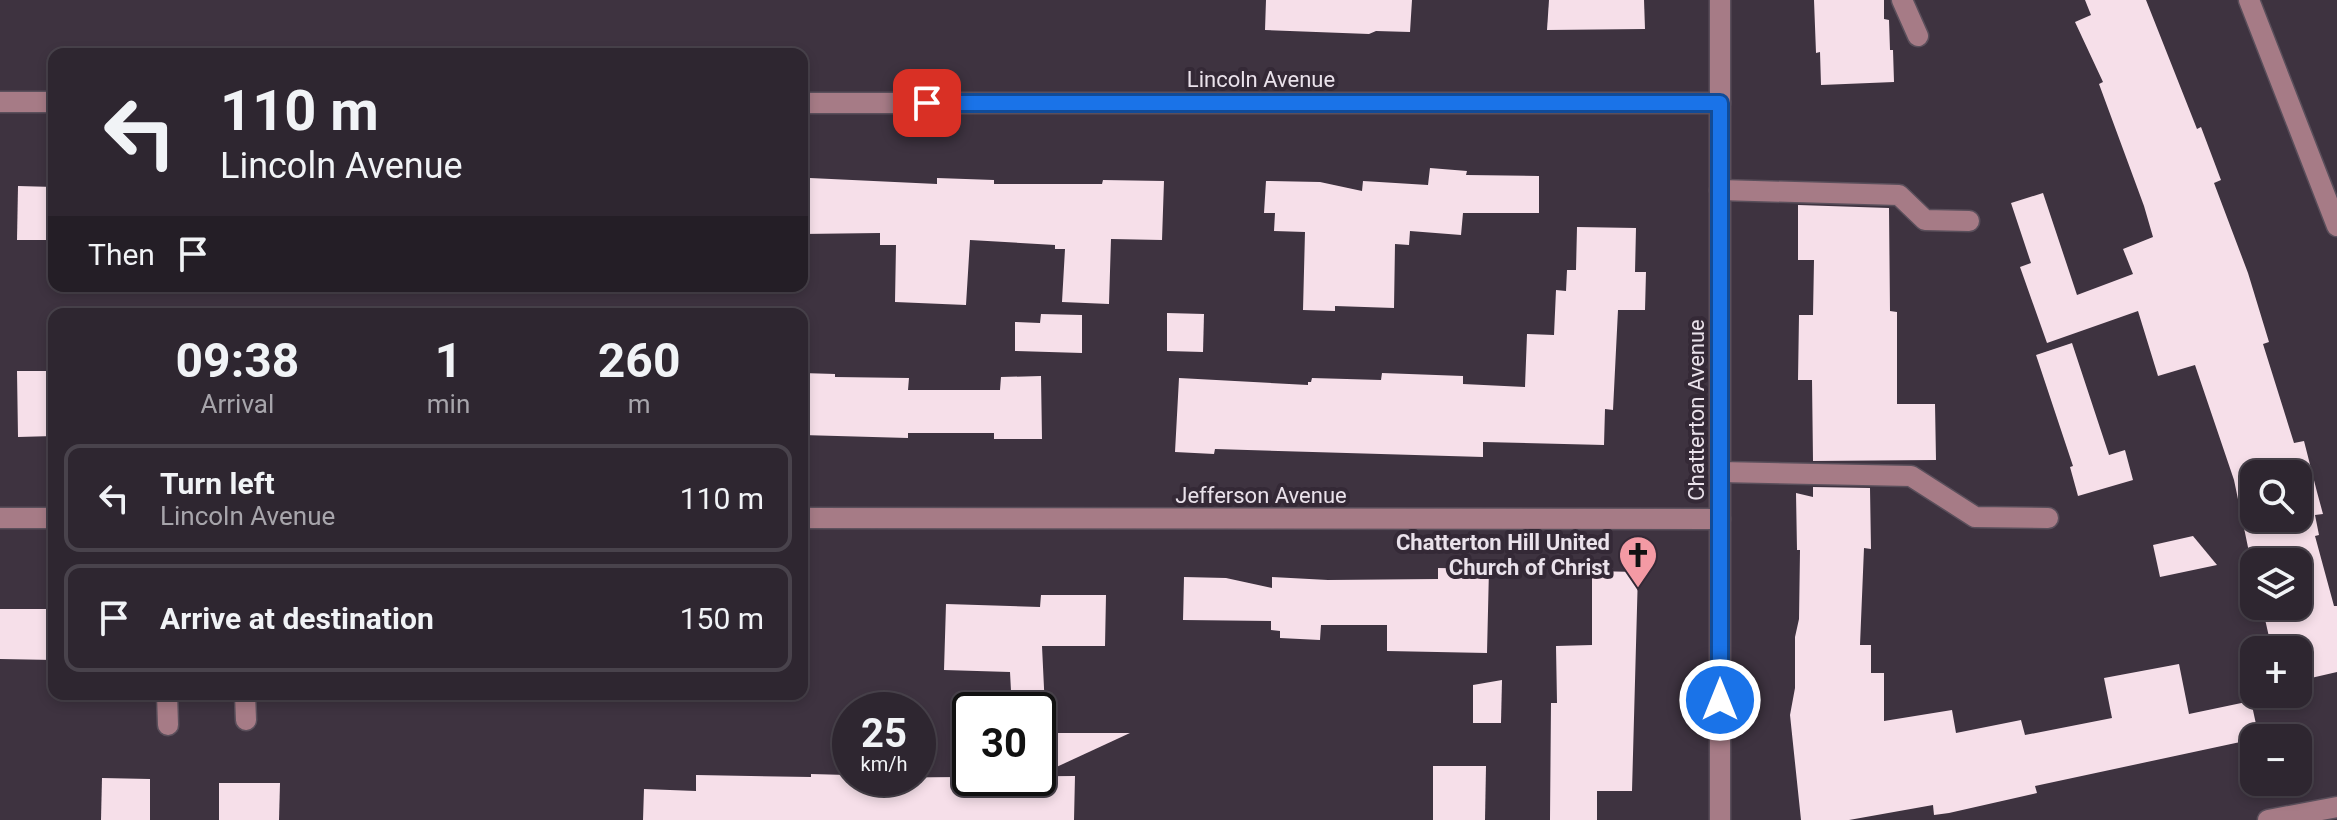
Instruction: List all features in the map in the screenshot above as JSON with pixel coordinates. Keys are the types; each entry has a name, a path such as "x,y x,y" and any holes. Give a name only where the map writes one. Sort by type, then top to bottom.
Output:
{"street":[{"name":"Chatterton Avenue","path":"1720,0 1720,820"},
{"path":"1902,0 1918,36"},
{"path":"2249,0 2337,226"},
{"path":"0,102 48,102"},
{"name":"Lincoln Avenue","path":"808,103 1720,103"},
{"path":"1720,190 1899,195 1925,220 1969,221"},
{"path":"1720,472 1911,476 1975,517 2048,518"},
{"path":"0,518 48,518"},
{"name":"Jefferson Avenue","path":"808,518 1720,519"},
{"path":"167,700 168,725"},
{"path":"245,700 246,720"},
{"path":"2268,820 2337,807"}],"building":[{"path":"1266,0 1412,0 1410,32 1376,31 1369,34 1265,30"},
{"path":"1549,0 1644,0 1645,29 1547,30"},
{"path":"1814,0 1884,0 1884,19 1889,20 1890,50 1893,50 1894,82 1821,85"},
{"path":"2085,0 2146,0 2197,129 2201,127 2221,180 2214,183 2248,273 2269,342 2263,344 2294,443 2304,441 2309,460 2240,460 2240,509 2234,480 2195,365 2158,376 2138,311 2047,343 2020,267 2031,263 2011,203 2043,193 2077,295 2133,274 2123,249 2153,237 2099,84 2103,82 2075,22 2091,15"},
{"path":"1430,168 1467,171 1466,175 1539,176 1539,213 1463,213 1461,235 1410,231 1409,245 1395,244 1394,308 1335,306 1335,311 1303,310 1305,232 1274,231 1275,213 1264,213 1266,181 1320,182 1362,191 1363,181 1428,185"},
{"path":"810,178 937,184 937,178 994,180 994,184 1102,184 1103,180 1164,181 1162,240 1111,239 1109,304 1062,302 1065,249 1055,249 1055,245 970,240 966,305 895,302 896,245 880,245 880,233 808,234"},
{"path":"18,186 48,187 48,240 17,240"},
{"path":"1798,205 1889,208 1890,311 1897,312 1897,404 1935,404 1936,460 1813,461 1812,380 1798,380 1799,315 1813,315 1814,260 1798,260"},
{"path":"1577,227 1636,228 1635,272 1646,272 1645,310 1618,310 1613,410 1605,409 1604,445 1483,442 1483,457 1215,449 1214,454 1175,452 1179,378 1308,385 1312,378 1381,380 1382,373 1463,376 1463,384 1525,387 1527,334 1554,335 1556,290 1566,291 1567,270 1576,270"},
{"path":"1167,313 1204,314 1203,352 1167,351"},
{"path":"1041,314 1082,315 1082,353 1015,351 1015,322 1040,323"},
{"path":"2072,343 2109,455 2125,450 2133,480 2078,496 2070,467 2073,466 2036,355"},
{"path":"17,371 47,371 48,436 18,437"},
{"path":"808,373 835,374 835,377 909,378 908,390 1000,390 1001,377 1041,376 1042,439 994,439 994,433 908,433 908,438 808,435"},
{"path":"2312,472 2323,514 2315,515 2319,535 2315,536 2334,606 2337,606 2337,672 2312,678 2312,636 2269,636 2265,620 2312,620 2312,548 2248,548 2245,532 2312,532"},
{"path":"1813,487 1870,488 1871,549 1864,548 1860,645 1871,645 1871,673 1884,673 1884,721 1952,710 1956,733 2021,720 2025,735 2112,718 2104,678 2179,664 2189,714 2240,703 2240,708 2253,708 2256,724 2240,724 2240,742 2035,786 2037,793 1949,813 1934,815 1933,805 1849,820 1801,820 1790,715 1795,688 1795,637 1799,619 1800,550 1797,550 1796,493 1813,497"},
{"path":"2193,536 2217,565 2160,577 2153,545"},
{"path":"1438,568 1489,569 1487,653 1387,651 1387,625 1321,625 1320,640 1280,638 1280,631 1271,630 1271,621 1183,620 1184,577 1226,578 1272,588 1272,577 1438,579"},
{"path":"1592,571 1638,572 1632,791 1597,791 1597,820 1550,820 1551,703 1557,703 1556,646 1592,645"},
{"path":"1041,595 1106,595 1105,646 1042,646 1044,692 1011,692 1010,672 944,670 946,604 1040,607"},
{"path":"0,609 48,609 48,660 0,659"},
{"path":"1502,680 1501,723 1473,723 1473,685"},
{"path":"1056,733 1130,733 1056,767"},
{"path":"1433,766 1486,766 1485,820 1433,820"},
{"path":"811,774 832,775 832,796 936,796 936,777 952,777 952,796 1056,796 1056,776 1075,776 1074,820 643,820 644,789 696,791 696,775 811,777"},
{"path":"102,778 150,779 150,820 101,820"},
{"path":"219,783 280,783 279,820 219,820"}],"place":[{"name":"Chatterton Hill United Church of Christ","path":"1638,589"}],"route":[{"path":"927,103 1720,103 1720,700"}]}
